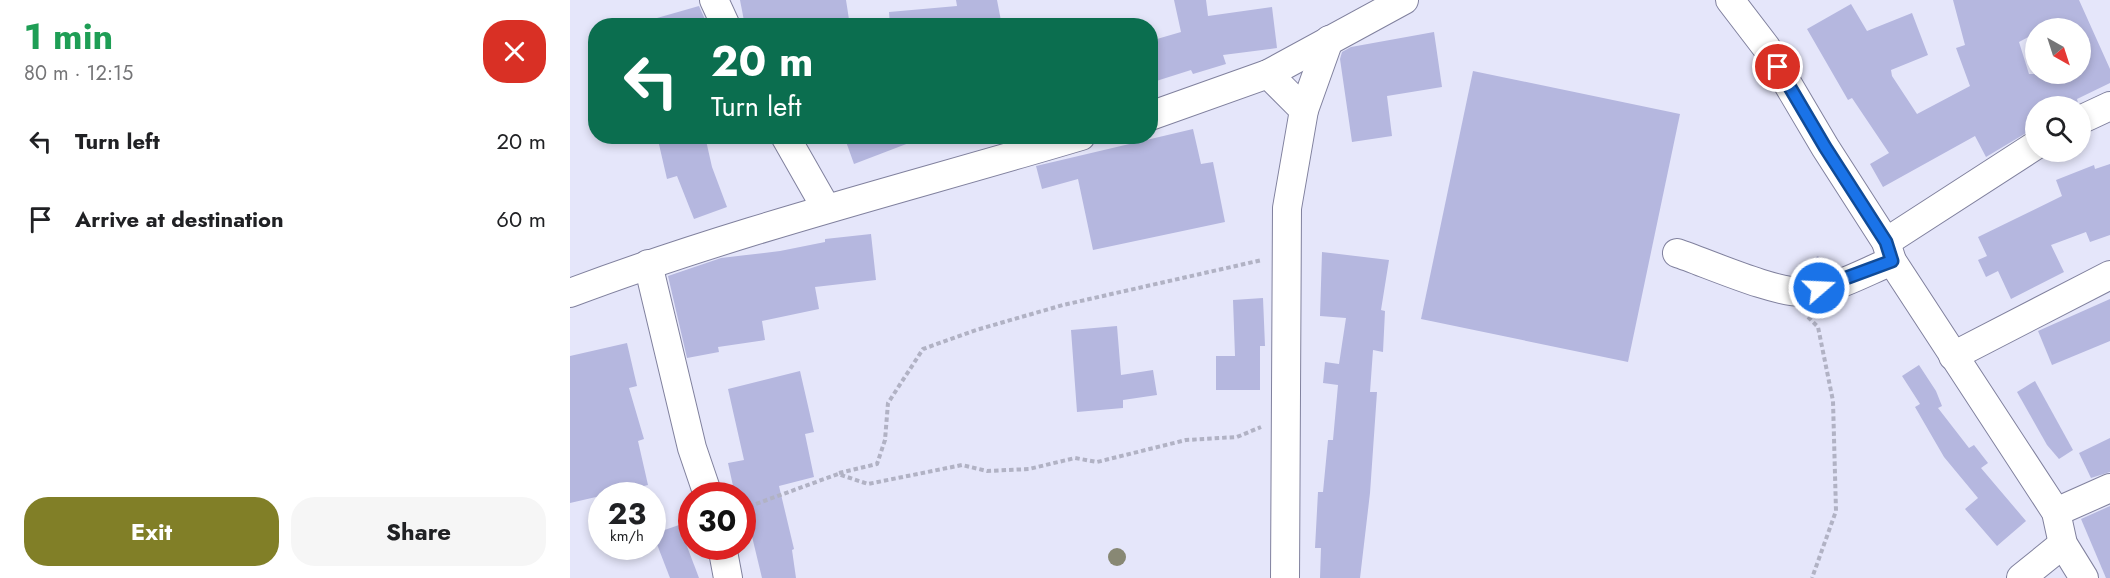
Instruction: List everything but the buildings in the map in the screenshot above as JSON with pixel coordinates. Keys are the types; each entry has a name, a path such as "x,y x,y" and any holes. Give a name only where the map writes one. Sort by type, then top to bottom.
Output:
{"street":[{"path":"714,0 722,18"},
{"path":"1158,113 1268,74 1404,0"},
{"path":"1730,0 1766,47 1953,356 2056,512 2063,544 2084,578"},
{"path":"1286,578 1284,418 1287,208 1304,110 1329,40"},
{"path":"1268,74 1304,110"},
{"path":"2091,115 2110,106"},
{"path":"790,144 826,208"},
{"path":"570,293 648,264 826,208 1053,144"},
{"path":"1677,253 1782,288 1804,292 1834,285 1889,251 2025,153"},
{"path":"648,264 692,447 704,482"},
{"path":"1953,356 2110,275"},
{"path":"2056,512 2110,488"},
{"path":"2021,578 2063,544"},
{"path":"725,560 728,578"}],"path":[{"path":"756,504 838,474 877,464 885,440 888,403 923,349 976,330 1064,305 1185,275 1286,255"},
{"path":"1782,288 1818,327 1833,401 1836,511 1812,578"},
{"path":"838,474 868,484 962,465 987,471 1029,469 1075,458 1097,462 1186,440 1237,437 1284,418"}],"route":[{"path":"1778,67 1825,147 1886,242 1892,261 1834,285 1819,288"}]}
